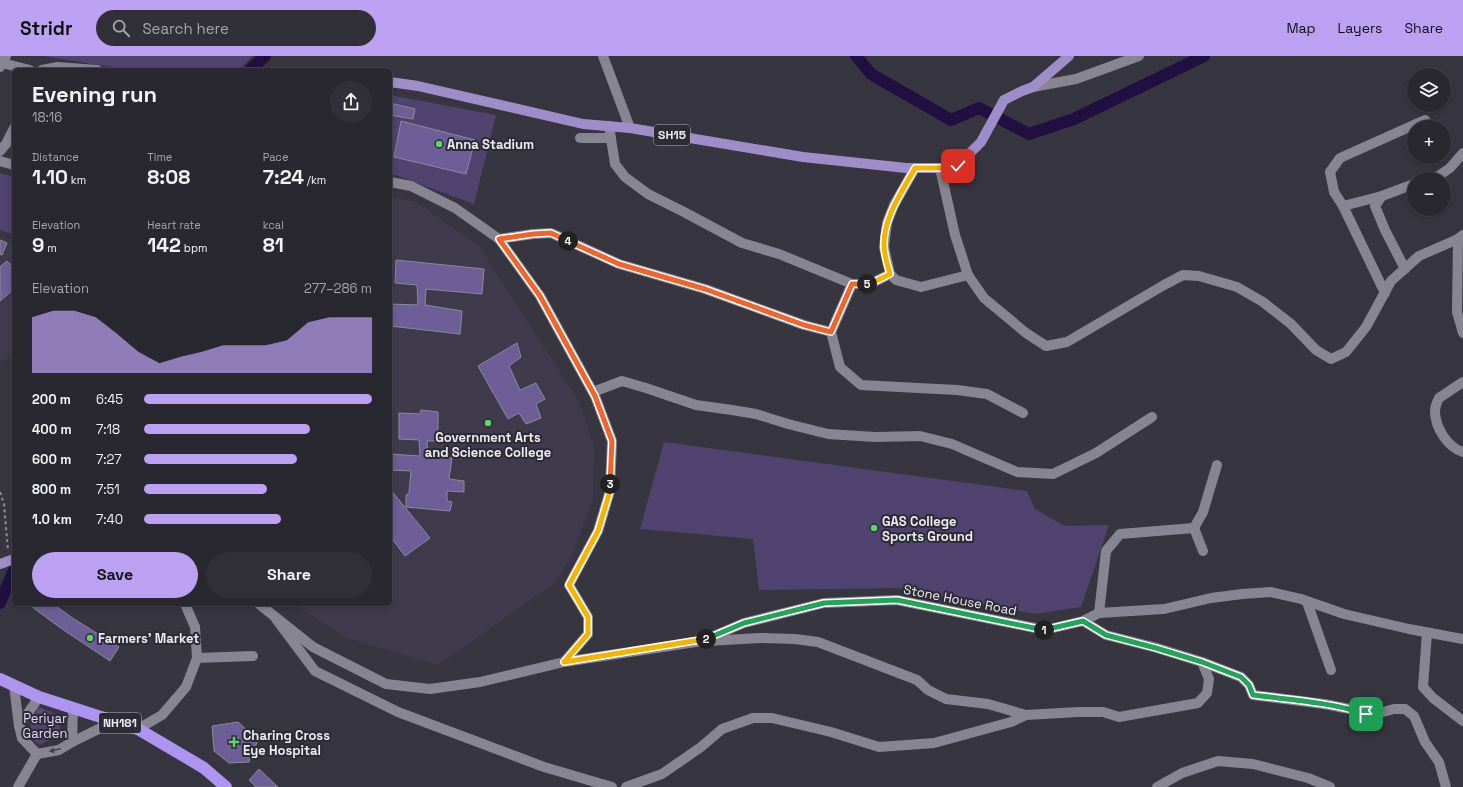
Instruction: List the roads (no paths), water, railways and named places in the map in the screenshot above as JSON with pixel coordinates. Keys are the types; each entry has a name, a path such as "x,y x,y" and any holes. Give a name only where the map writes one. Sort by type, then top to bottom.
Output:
{"highway":[{"name":"NH181","path":"6,682 39,697 138,729 204,768 226,787"}],"main road":[{"name":"SH15","path":"392,82 418,86 583,124 630,128 803,157 915,168 951,168 958,166 981,142 1004,100 1033,87 1069,56"},
{"path":"0,564 12,559"}],"street":[{"path":"603,56 630,128"},
{"path":"1033,87 1076,79 1139,56"},
{"path":"3,60 25,68"},
{"path":"53,68 71,68"},
{"path":"609,126 615,164 625,177 648,194 742,243 779,254 852,284 870,284 890,274"},
{"path":"1385,293 1343,206 1334,192 1330,172 1340,158 1407,128"},
{"path":"0,151 6,144 12,132"},
{"path":"580,138 611,138"},
{"path":"1444,172 1450,168 1463,153"},
{"path":"0,161 12,164"},
{"path":"915,168 894,205 887,223 884,247 890,274 896,280 921,287 968,275"},
{"path":"940,168 955,236 968,275 984,298 1026,333 1046,346 1067,342 1183,275 1199,276 1237,287 1263,302 1291,324 1316,350 1331,359 1346,352 1366,327 1391,281 1419,256 1461,237 1457,312 1463,333"},
{"path":"392,182 411,186 455,208 499,239 540,296 593,392 612,441 610,491 598,531 569,585 588,617 588,634 564,662"},
{"path":"1343,206 1382,196 1407,187"},
{"path":"1382,196 1375,206 1385,230 1405,269"},
{"path":"499,239 551,233 619,264 705,289 804,325 831,332"},
{"path":"852,284 831,332 840,367 861,385 957,390 987,394 1023,413"},
{"path":"593,392 622,381 696,405 756,414 828,434 875,437 920,436 952,444 1016,472 1053,474 1096,453 1152,417"},
{"path":"1463,382 1438,398 1435,410 1437,425 1446,440 1458,450 1463,452"},
{"path":"1194,528 1203,512 1217,465"},
{"path":"1194,528 1203,551"},
{"path":"1194,528 1120,534 1106,551 1099,613 1164,609 1211,598 1271,592 1344,614 1427,633 1463,639"},
{"name":"Stone House Road","path":"269,611 313,646 386,684 430,689 480,682 564,662 702,641 744,623 824,603 897,600 1044,630 1083,621 1099,613"},
{"path":"1308,602 1331,670"},
{"path":"138,729 162,715 186,687 197,658 195,627 185,606"},
{"path":"262,606 269,611 315,671 398,712 544,768 612,787"},
{"path":"1083,621 1106,635 1202,662 1241,677 1249,685 1253,695 1324,704 1366,714 1379,713 1394,709 1405,709 1414,716 1426,742 1439,762 1446,787"},
{"path":"1427,633 1423,687 1433,698 1463,721"},
{"path":"702,641 767,638 818,642 917,680 928,690 946,699 988,704 1026,715 1103,712 1119,717 1198,703 1207,692 1208,679 1202,662"},
{"path":"197,658 253,656"},
{"path":"6,682 22,738 37,754"},
{"path":"19,726 39,697"},
{"path":"72,742 73,708"},
{"path":"626,787 645,785 701,747 722,729 753,718 772,718 831,732 879,747 934,743 1011,722 1026,715"},
{"path":"18,787 37,754 59,750 115,721"},
{"path":"1157,787 1182,773 1218,761 1253,764 1308,778 1328,787"}],"waterway":[{"path":"252,68 265,56"},
{"path":"856,56 871,74 951,120 979,108 1029,134 1074,119 1204,56"},
{"path":"0,603 12,575"}],"place":[{"name":"Anna Stadium","path":"439,144"},
{"name":"Government Arts and Science College","path":"488,423"},
{"name":"GAS College Sports Ground","path":"874,528"},
{"name":"Farmers' Market","path":"90,638"},
{"name":"Charing Cross Eye Hospital","path":"234,742"}],"park label":[{"name":"Periyar Garden","path":"45,726"}]}
